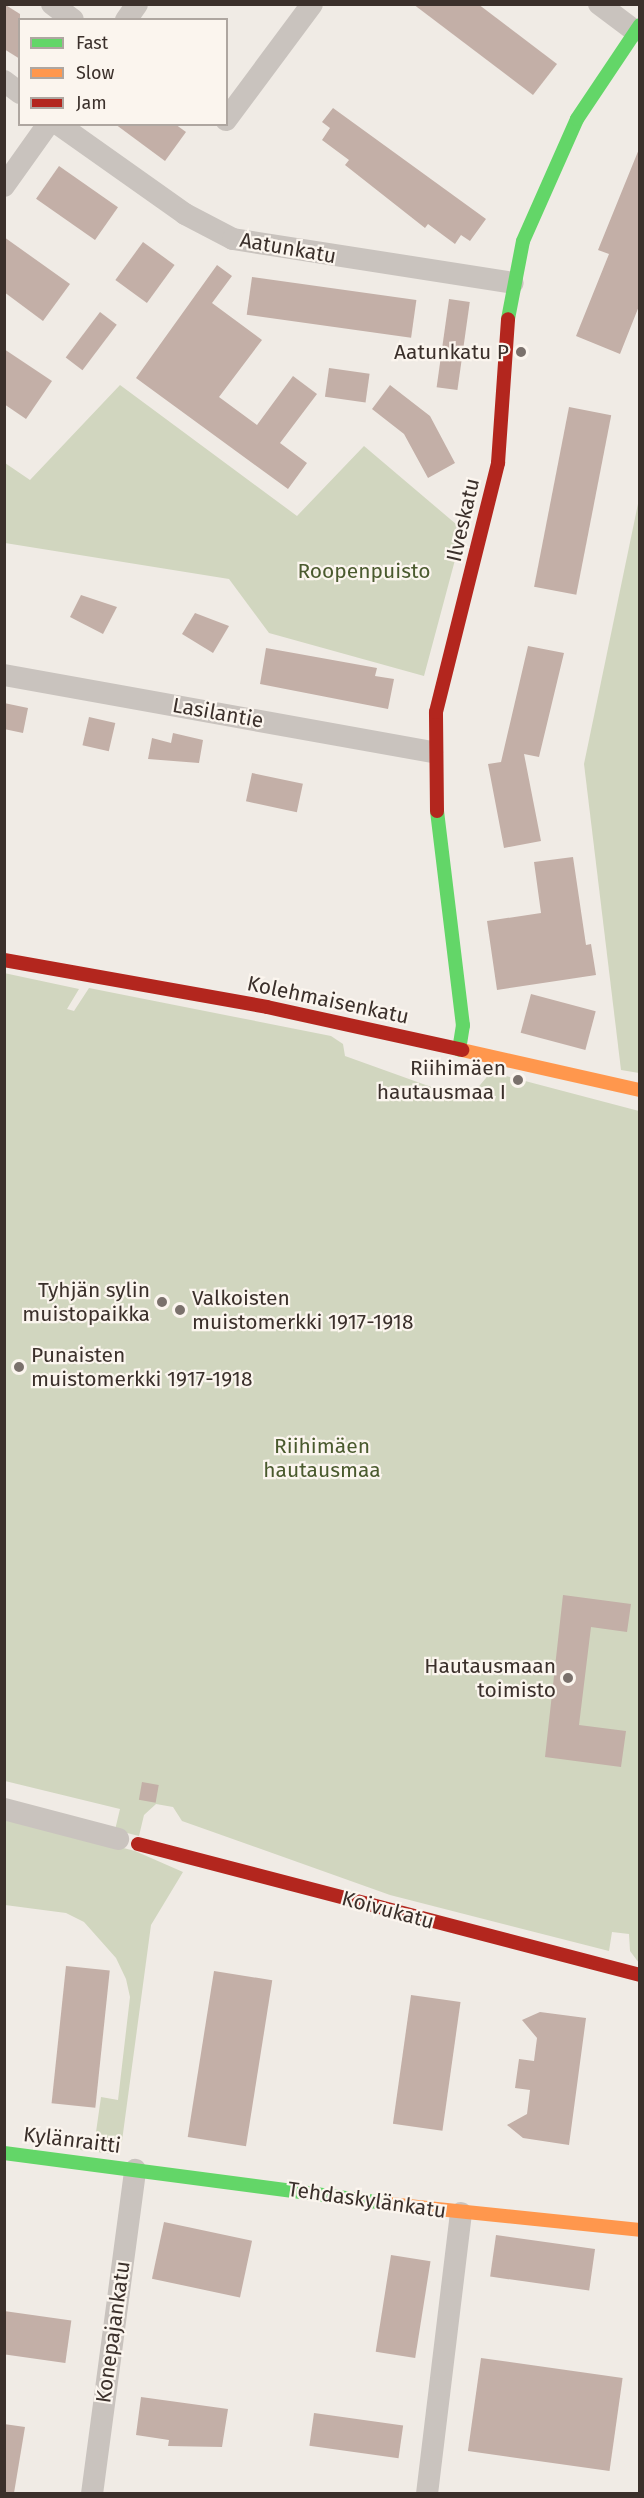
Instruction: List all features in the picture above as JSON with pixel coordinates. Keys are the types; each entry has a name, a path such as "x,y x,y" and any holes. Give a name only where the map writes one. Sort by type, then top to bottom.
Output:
{"street":[{"path":"52,4 70,18"},
{"path":"127,18 137,4"},
{"path":"228,117 312,4"},
{"path":"599,4 637,28"},
{"name":"Ilveskatu","path":"459,1050 463,1025 432,752 436,712 498,463 513,282 531,217 561,151 637,28"},
{"path":"4,81 18,92"},
{"path":"4,186 47,126"},
{"name":"Aatunkatu","path":"61,126 185,214 233,238 513,282"},
{"name":"Lasilantie","path":"4,675 432,752"},
{"name":"Kolehmaisenkatu","path":"4,960 267,1006 639,1090"},
{"name":"Koivukatu","path":"4,1809 639,1974"},
{"name":"Kylänraitti","path":"4,2153 135,2170"},
{"name":"Tehdaskylänkatu","path":"135,2170 461,2213 427,2493"},
{"name":"Konepajankatu","path":"92,2493 135,2170"},
{"path":"461,2213 639,2230"}],"green space":[{"name":"Roopenpuisto","path":"120,385 297,516 364,446 463,530 424,676 269,633 229,579 5,543 5,463 30,480"},
{"path":"639,499 639,1073 621,1070 584,764"},
{"name":"Riihimäen hautausmaa","path":"4,973 79,989 67,1009 74,1011 89,988 331,1036 343,1044 345,1056 448,1093 470,1097 491,1072 639,1111 639,1963 630,1951 629,1934 612,1932 609,1951 390,1895 182,1821 173,1807 156,1804 144,1815 139,1836 115,1830 120,1809 5,1781"},
{"path":"4,1817 135,1851 183,1872 151,1925 122,2141 113,2154 72,2149 67,2135 95,2139 101,2097 118,2100 130,1997 126,1979 116,1958 84,1922 66,1913 5,1905"}],"building":[{"path":"4,4 20,14 18,18 18,58 4,49"},
{"path":"413,4 478,4 557,64 533,95"},
{"path":"333,108 486,219 470,241 461,235 455,244 428,224 425,228 345,165 349,160 322,140 330,128 322,122"},
{"path":"118,126 178,126 186,132 165,161"},
{"path":"639,149 639,306 620,354 576,336 609,254 598,250"},
{"path":"59,166 118,207 95,240 36,199"},
{"path":"4,237 70,284 43,321 4,292"},
{"path":"143,242 175,265 147,303 115,280"},
{"path":"217,265 232,276 212,303 262,340 219,397 257,425 293,376 317,394 280,443 307,463 288,489 136,378"},
{"path":"252,277 416,300 411,338 247,315"},
{"path":"449,299 470,302 457,390 437,387"},
{"path":"100,312 117,325 82,370 66,358"},
{"path":"4,349 52,381 26,419 4,404"},
{"path":"329,368 370,374 366,402 325,397"},
{"path":"390,385 430,416 455,463 428,478 404,434 372,409"},
{"path":"569,407 611,415 576,595 534,587"},
{"path":"81,595 117,607 103,634 70,617"},
{"path":"195,613 229,626 213,653 182,634"},
{"path":"528,646 564,653 539,757 524,754 541,841 504,848 488,764 501,762"},
{"path":"266,648 377,668 375,676 394,679 388,709 260,684"},
{"path":"4,703 28,708 23,733 4,729"},
{"path":"89,717 115,723 109,751 82,745"},
{"path":"173,733 203,740 199,763 148,759 152,738 171,743"},
{"path":"252,773 303,784 297,812 246,801"},
{"path":"573,857 586,945 591,944 596,975 497,990 487,921 541,913 534,862"},
{"path":"531,994 596,1011 585,1050 521,1033"},
{"name":"Hautausmaan toimisto","path":"563,1595 631,1604 627,1632 591,1627 579,1725 626,1731 621,1767 545,1757"},
{"path":"142,1782 159,1785 156,1803 139,1800"},
{"path":"66,1966 110,1971 95,2108 52,2103"},
{"path":"214,1971 272,1980 246,2146 188,2137"},
{"path":"411,1995 461,2002 442,2131 393,2124"},
{"path":"540,2012 586,2018 569,2145 523,2138 507,2125 527,2114 530,2090 515,2088 519,2059 534,2061 537,2038 522,2020"},
{"path":"164,2222 252,2241 240,2297 152,2279"},
{"path":"496,2235 595,2249 589,2291 490,2277"},
{"path":"391,2255 431,2261 415,2358 376,2352"},
{"path":"4,2311 71,2320 65,2363 4,2354"},
{"path":"481,2358 623,2378 610,2471 468,2451"},
{"path":"141,2397 228,2409 222,2447 168,2446 169,2440 136,2435"},
{"path":"314,2413 403,2426 399,2458 309,2446"},
{"path":"4,2424 25,2427 14,2493 4,2493"}],"traffic: fast":[{"path":"508,319 523,241 577,119 640,25"},
{"path":"437,811 463,1025 459,1050"},
{"path":"4,2153 389,2204"}],"traffic: slow":[{"path":"462,1050 640,1090"},
{"path":"389,2204 640,2230"}],"traffic: jam":[{"path":"437,811 436,712 498,463 508,319"},
{"path":"4,960 267,1007 462,1050"},
{"path":"138,1844 640,1975"}],"place":[{"name":"Aatunkatu P","path":"521,352"},
{"name":"Riihimäen hautausmaa I","path":"518,1080"},
{"name":"Tyhjän sylin muistopaikka","path":"162,1302"},
{"name":"Valkoisten muistomerkki 1917-1918","path":"180,1310"},
{"name":"Punaisten muistomerkki 1917-1918","path":"19,1367"},
{"name":"Hautausmaan toimisto","path":"568,1678"}]}
